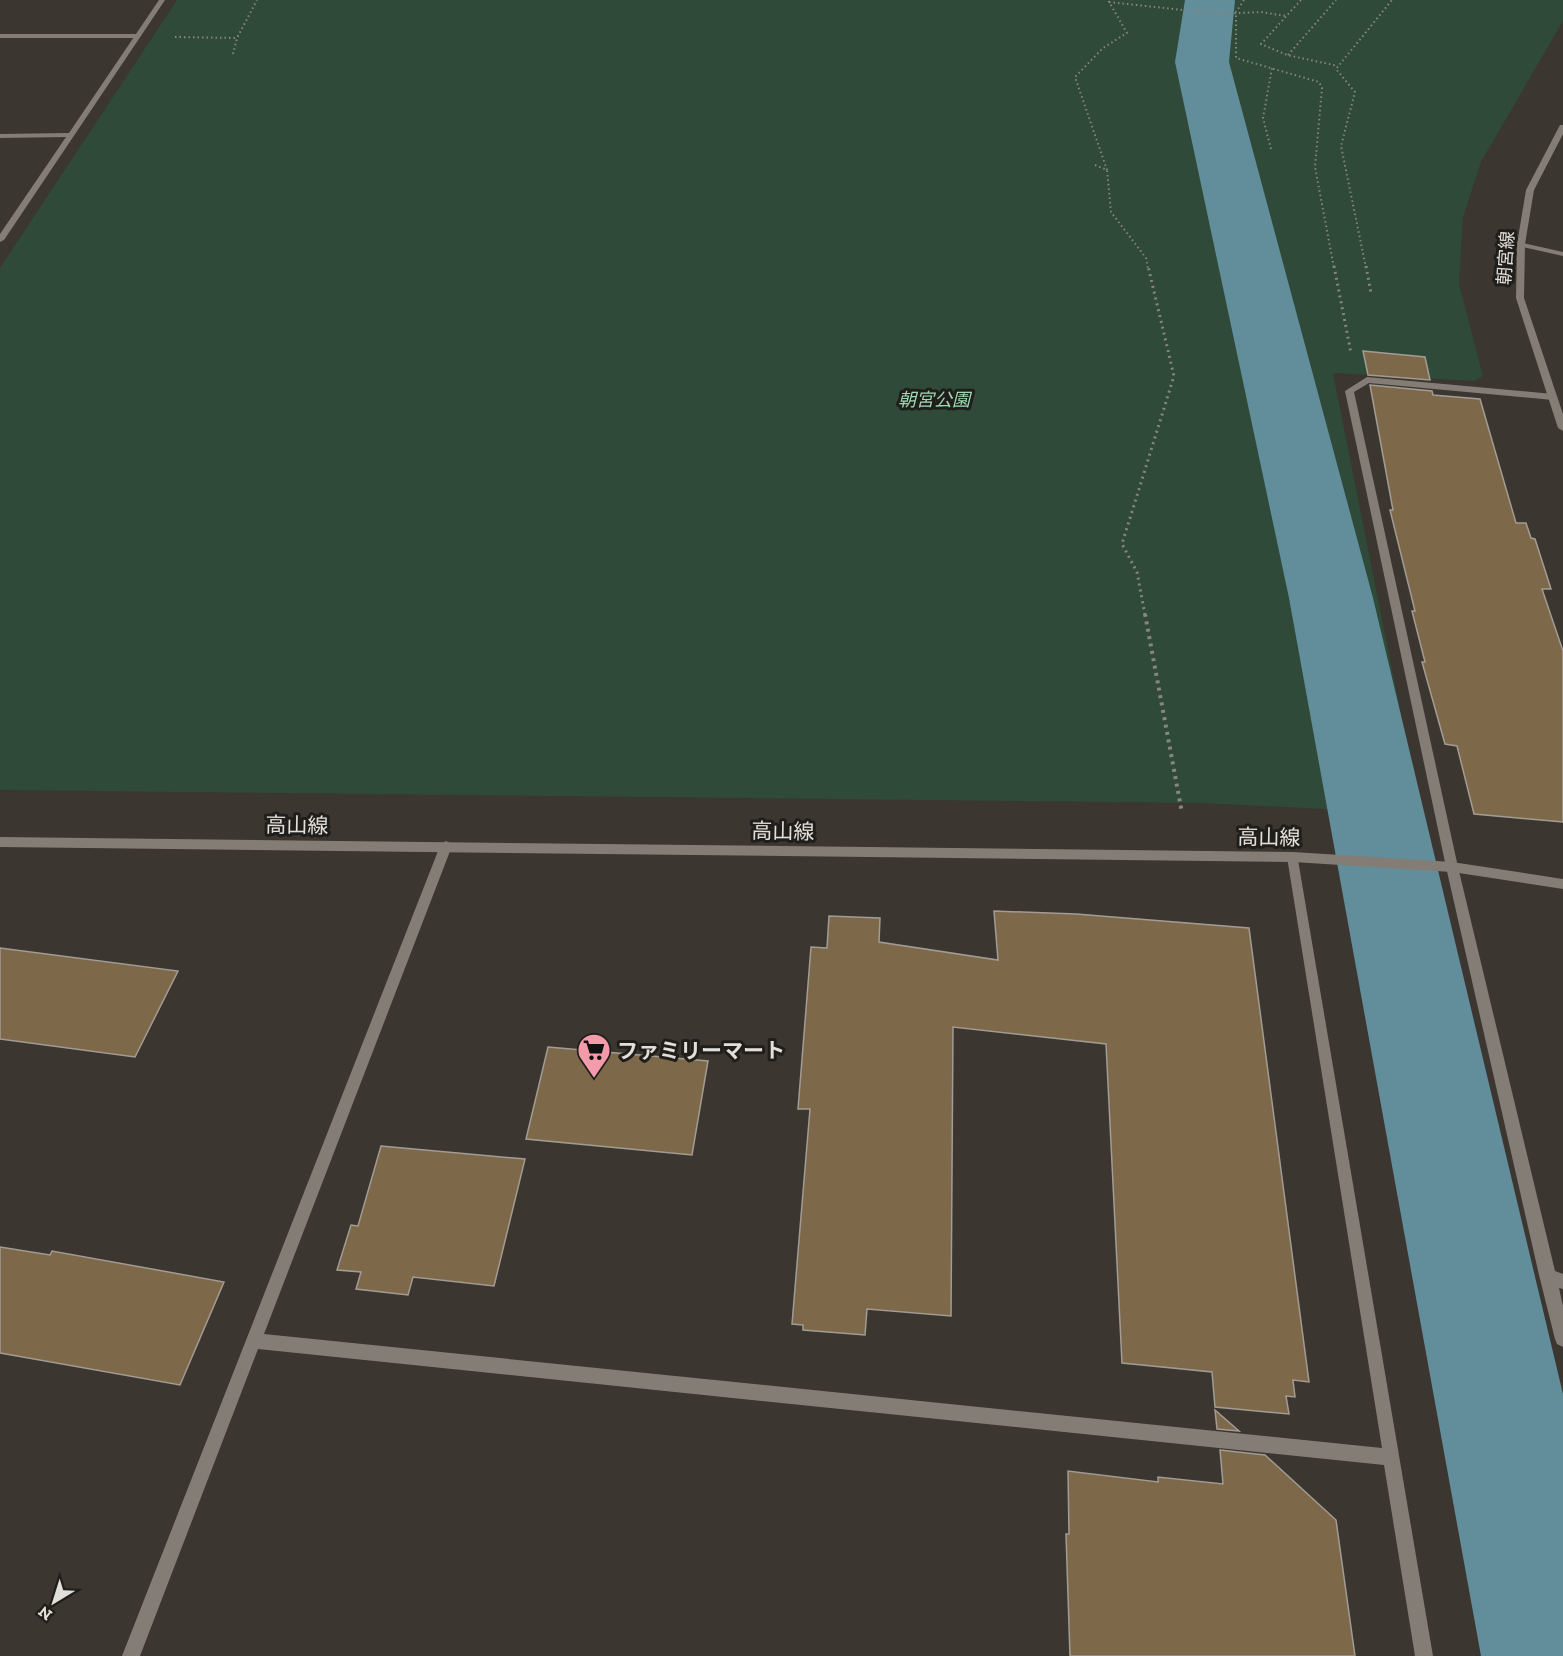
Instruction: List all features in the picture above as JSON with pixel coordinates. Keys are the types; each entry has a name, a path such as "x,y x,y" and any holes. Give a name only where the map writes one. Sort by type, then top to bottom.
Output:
{"street":[{"path":"0,240 162,0"},
{"path":"0,36 137,36"},
{"name":"朝宮線","path":"1563,127 1530,190 1521,244 1520,298 1563,428"},
{"path":"0,136 70,135"},
{"path":"1521,244 1563,254"},
{"path":"1553,397 1367,380 1349,391 1452,867 1563,1340"},
{"name":"高山線","path":"0,842 1293,857 1452,867 1563,884"},
{"path":"131,1656 446,846"},
{"path":"1293,857 1424,1656"},
{"path":"1547,1275 1563,1282"},
{"path":"252,1341 1390,1457"}],"path":[{"path":"233,54 237,38 257,0"},
{"path":"1244,0 1236,12 1236,58 1319,82 1322,88 1316,166 1352,357"},
{"path":"1301,0 1261,44 1287,55 1338,66"},
{"path":"1287,55 1336,0"},
{"path":"1371,293 1341,146 1355,92 1336,69 1392,0"},
{"path":"1109,1 1219,14 1261,12 1286,16"},
{"path":"1109,1 1127,33 1103,48 1075,77 1107,170 1111,212 1146,258 1174,376 1122,544 1137,572 1182,813"},
{"path":"137,36 237,38"},
{"path":"1271,149 1263,118 1272,68"},
{"path":"1095,165 1107,170"}],"green space":[{"name":"朝宮公園","path":"177,0 1563,0 1563,21 1481,162 1463,217 1459,284 1483,376 1474,381 1333,373 1418,800 1406,813 1202,803 0,790 0,268"}],"building":[{"path":"1363,351 1425,357 1430,380 1368,375"},
{"path":"1370,385 1432,391 1433,395 1480,399 1516,523 1526,523 1531,538 1535,539 1551,589 1542,589 1563,651 1563,822 1474,814 1457,746 1445,744 1422,662 1425,662 1412,611 1415,611 1390,510 1393,510"},
{"path":"994,911 1076,914 1249,928 1309,1382 1293,1380 1295,1397 1286,1396 1289,1414 1215,1407 1212,1372 1122,1363 1106,1044 953,1027 951,1316 867,1309 865,1335 803,1330 803,1325 792,1324 810,1109 798,1109 811,947 827,948 829,916 880,918 879,942 998,960"},
{"path":"0,948 178,971 135,1057 0,1039"},
{"path":"548,1047 708,1061 692,1155 526,1139"},
{"path":"381,1146 525,1159 494,1286 413,1277 408,1295 356,1289 361,1272 337,1270 351,1225 358,1226"},
{"path":"0,1247 50,1255 52,1251 224,1282 180,1385 0,1353"},
{"path":"1215,1410 1239,1431 1217,1429"},
{"path":"1220,1450 1265,1455 1336,1520 1355,1656 1070,1656 1066,1534 1069,1534 1068,1471 1158,1482 1158,1477 1223,1484"}],"waterway":[{"path":"1210,0 1202,62 1331,598 1553,1656"}],"place":[{"name":"ファミリーマート","path":"594,1079"}]}
